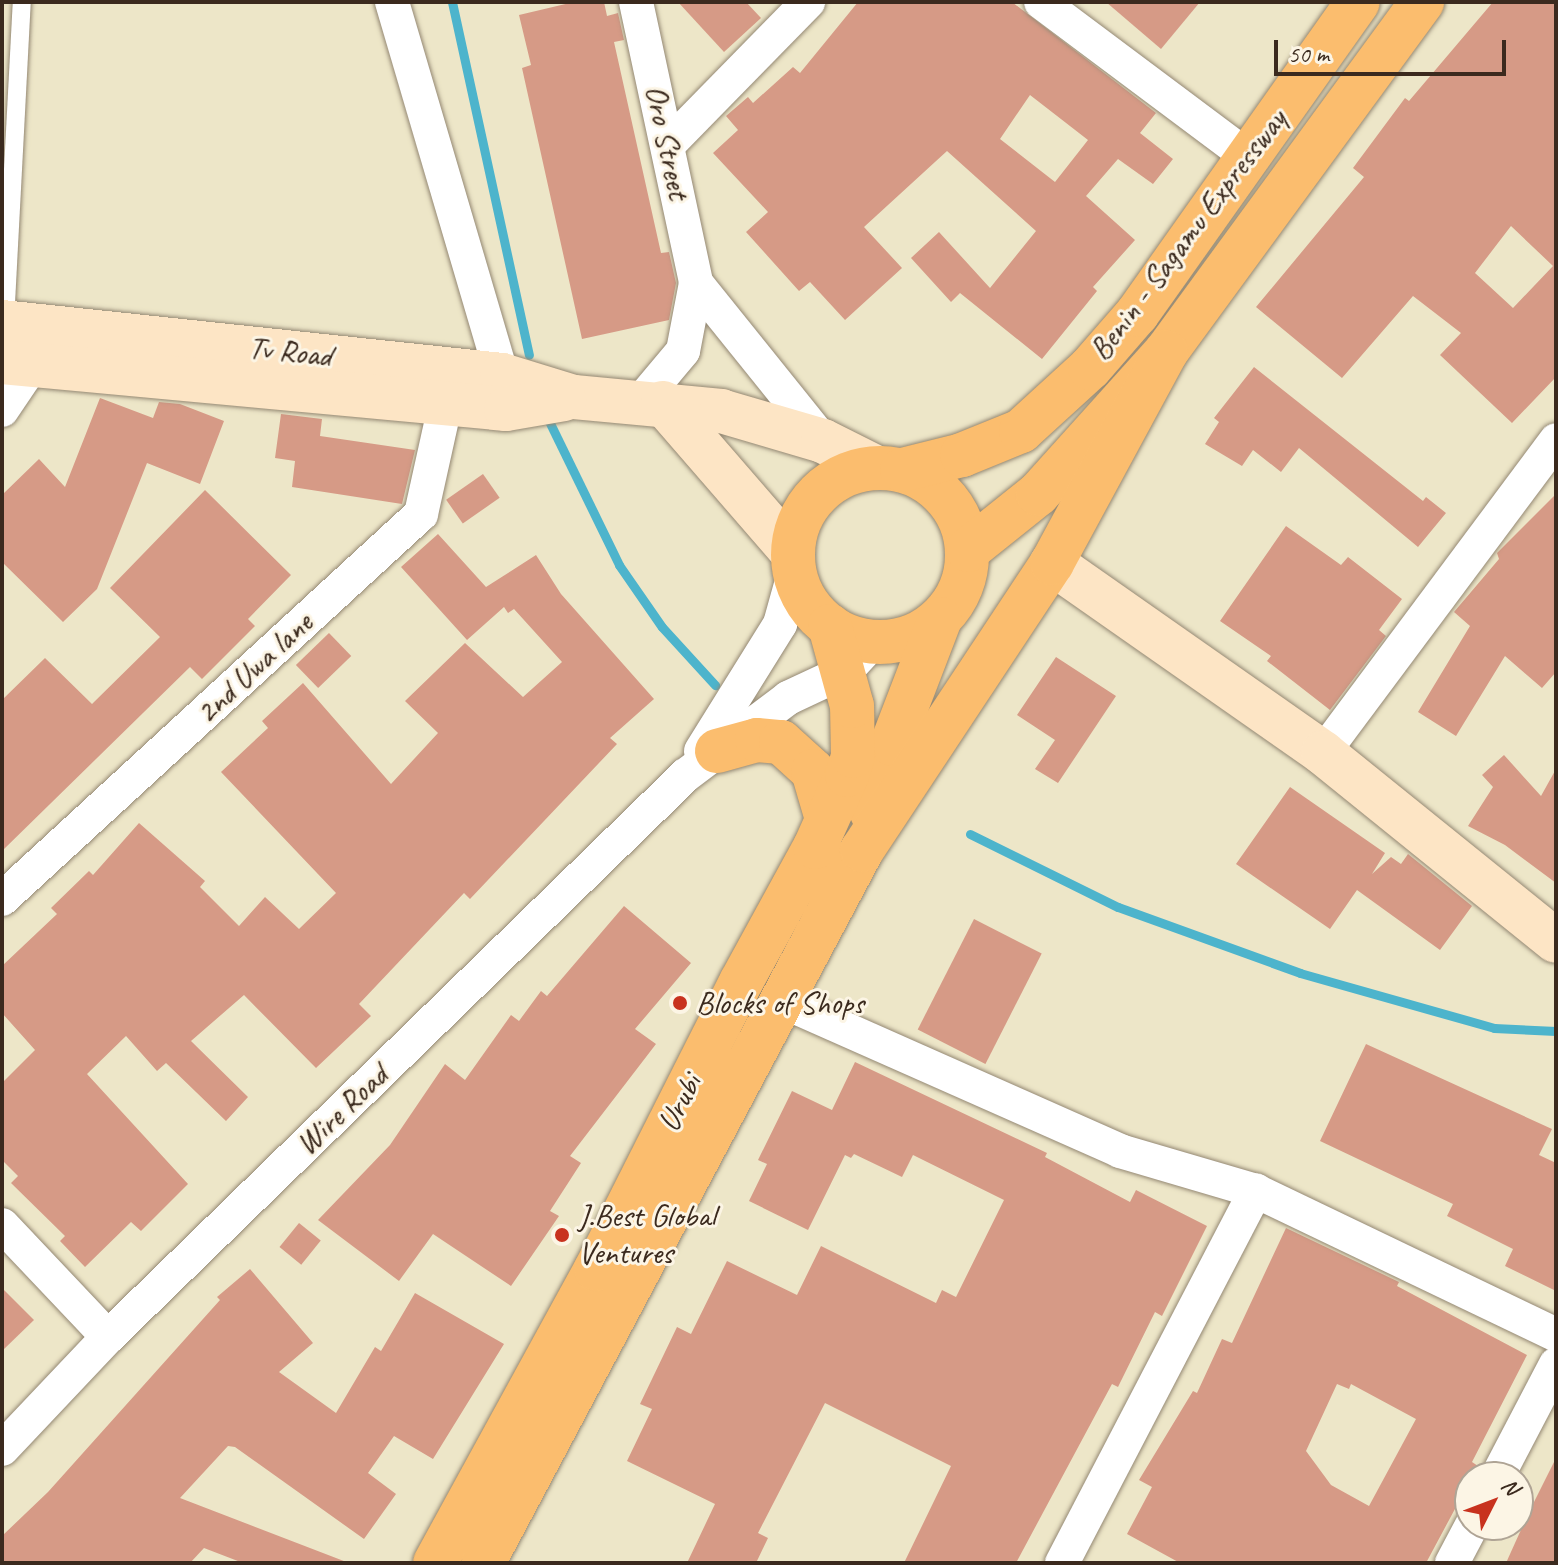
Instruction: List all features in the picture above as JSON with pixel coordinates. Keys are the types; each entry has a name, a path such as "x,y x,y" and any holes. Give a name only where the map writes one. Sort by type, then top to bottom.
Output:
{"highway":[{"name":"Benin - Sagamu Expressway","path":"889,468 962,455 1021,431 1052,403 1137,314 1358,2"},
{"path":"968,550 1038,494 1166,352 1422,2"},
{"path":"862,850 1052,563 1166,352"},
{"path":"793,563 799,520 817,493 843,474 889,468 928,481 948,500 962,523 968,550 956,599 940,619 892,744 862,850"},
{"name":"Urubi","path":"435,1563 596,1269 827,819 853,756 859,656 808,603 793,563"},
{"path":"859,656 940,619"},
{"path":"701,763 757,740 781,742 813,771 827,819"},
{"name":"Urubi","path":"483,1563 862,850"}],"street":[{"path":"392,2 502,375"},
{"name":"Oro Street","path":"636,2 669,144 696,283 683,351 652,402"},
{"path":"669,144 808,2"},
{"path":"1041,2 1248,157"},
{"name":"Oro Street","path":"696,283 823,441"},
{"name":"Tv Road","path":"10,342 502,375 574,397 652,402 759,418 889,468"},
{"name":"Tv Road","path":"10,342 506,409 574,397"},
{"path":"2,410 10,342"},
{"name":"2nd Uwa lane","path":"2,899 421,514 446,401"},
{"path":"652,402 793,563"},
{"path":"1323,753 1556,440"},
{"name":"Wire Road","path":"701,763 780,624 793,563"},
{"path":"1052,563 1323,753 1556,941"},
{"name":"Wire Road","path":"2,1449 108,1337 701,763 788,698 859,656"},
{"path":"782,1001 1120,1151 1256,1191 1556,1335"},
{"path":"1062,1563 1256,1191"},
{"path":"2,1225 108,1337"},
{"path":"1505,1461 1556,1364"},
{"path":"1452,1563 1464,1541"}],"lane":[{"path":"10,342 22,2"}],"building":[{"path":"574,2 604,2 607,16 618,13 624,40 614,42 661,253 669,252 676,283 669,320 582,339 522,68 531,65 519,15"},
{"path":"678,2 746,2 761,18 724,52"},
{"path":"858,2 1012,2 1156,113 1140,133 1173,159 1153,184 1118,159 1086,196 1135,240 1093,287 1097,291 1042,359 960,293 951,302 911,258 939,232 990,288 1036,231 947,151 864,227 902,268 845,320 810,282 799,291 746,232 768,212 713,153 738,130 726,116 748,97 753,103 793,67 800,73","holes":["1030,95 1088,140 1055,182 1000,139"]},
{"path":"1106,2 1200,2 1161,49"},
{"path":"1493,2 1556,2 1556,377 1512,423 1440,355 1461,333 1413,296 1342,378 1256,307 1364,177 1353,168 1405,98 1409,101","holes":["1511,226 1553,266 1513,308 1475,273"]},
{"path":"1254,367 1423,501 1426,497 1446,513 1418,547 1299,448 1281,472 1253,450 1242,466 1205,444 1219,422 1214,418"},
{"path":"100,398 153,418 159,402 180,404 224,421 200,484 147,463 97,589 63,622 2,562 2,495 39,459 65,487"},
{"path":"281,414 322,419 320,436 415,450 402,504 292,487 295,461 275,458"},
{"path":"483,474 500,498 463,524 446,500"},
{"path":"205,490 291,575 248,619 255,626 202,679 190,667 2,851 2,700 45,658 92,704 160,637 110,588"},
{"path":"1556,494 1556,672 1542,688 1505,656 1456,736 1418,712 1470,626 1454,612 1499,559 1497,553"},
{"path":"1286,526 1341,565 1348,557 1402,599 1379,630 1386,636 1330,710 1267,661 1271,656 1220,621"},
{"path":"438,534 486,587 536,555 561,594 654,699 610,738 617,744 470,899 464,893 359,1004 371,1016 316,1068 244,995 191,1041 248,1097 226,1121 166,1063 157,1071 126,1036 87,1074 188,1184 141,1231 131,1222 85,1267 60,1241 65,1236 11,1183 18,1176 2,1160 2,1083 35,1050 2,1013 2,966 57,914 51,908 89,871 93,875 139,823 205,881 200,887 239,926 265,897 299,929 336,893 221,772 268,728 262,721 303,683 391,784 438,733 405,701 465,643 523,697 562,662 514,609 508,613 504,607 467,640 401,567"},
{"path":"329,633 351,656 318,688 296,665"},
{"path":"1056,657 1116,696 1058,783 1035,769 1055,740 1017,715"},
{"path":"1504,755 1541,796 1556,769 1556,883 1505,845 1468,826 1493,787 1482,775"},
{"path":"1290,787 1385,853 1372,874 1391,857 1401,864 1408,854 1472,906 1440,950 1357,890 1330,929 1236,864"},
{"path":"624,906 691,963 635,1029 656,1044 570,1156 581,1163 550,1211 559,1216 511,1286 433,1234 399,1281 318,1220 390,1145 445,1064 465,1080 511,1015 519,1021 541,991 547,996"},
{"path":"974,919 1042,954 985,1064 918,1029"},
{"path":"1366,1044 1552,1129 1539,1155 1556,1163 1556,1291 1505,1266 1513,1249 1447,1216 1453,1204 1320,1141"},
{"path":"855,1062 1047,1153 1045,1157 1130,1202 1136,1190 1207,1226 1162,1316 1155,1312 1118,1387 1112,1384 1016,1563 904,1563 951,1466 825,1403 758,1533 768,1538 756,1563 687,1563 715,1504 627,1461 652,1409 640,1404 677,1327 691,1334 727,1261 797,1295 821,1246 936,1303 942,1290 956,1297 1004,1200 913,1155 902,1177 854,1154 851,1158 845,1155 808,1230 749,1201 767,1164 758,1160 792,1091 832,1110"},
{"path":"299,1223 321,1241 301,1265 279,1247"},
{"path":"1286,1228 1399,1282 1397,1286 1527,1355 1473,1461 1454,1461 1454,1511 1426,1563 1180,1563 1127,1534 1152,1487 1139,1480 1193,1391 1197,1393 1222,1339 1232,1343","holes":["1337,1384 1349,1389 1351,1384 1416,1419 1369,1506 1331,1485 1306,1451"]},
{"path":"250,1269 313,1343 279,1372 336,1413 375,1347 381,1351 415,1293 504,1344 433,1459 394,1436 368,1473 396,1494 364,1539 235,1447 228,1446 180,1498 349,1563 243,1563 204,1548 190,1563 2,1563 2,1536 48,1492 220,1300 217,1297"},
{"path":"2,1288 34,1320 2,1351"},
{"path":"1556,1458 1556,1563 1506,1563 1516,1541 1534,1541 1534,1502"}],"waterway":[{"path":"452,2 529,355"},
{"path":"546,415 619,565 662,627 715,685"},
{"path":"970,834 1118,907 1300,973 1494,1028 1556,1031"}],"place":[{"name":"Blocks of Shops","path":"680,1003"},
{"name":"J.Best Global Ventures","path":"562,1235"}]}
